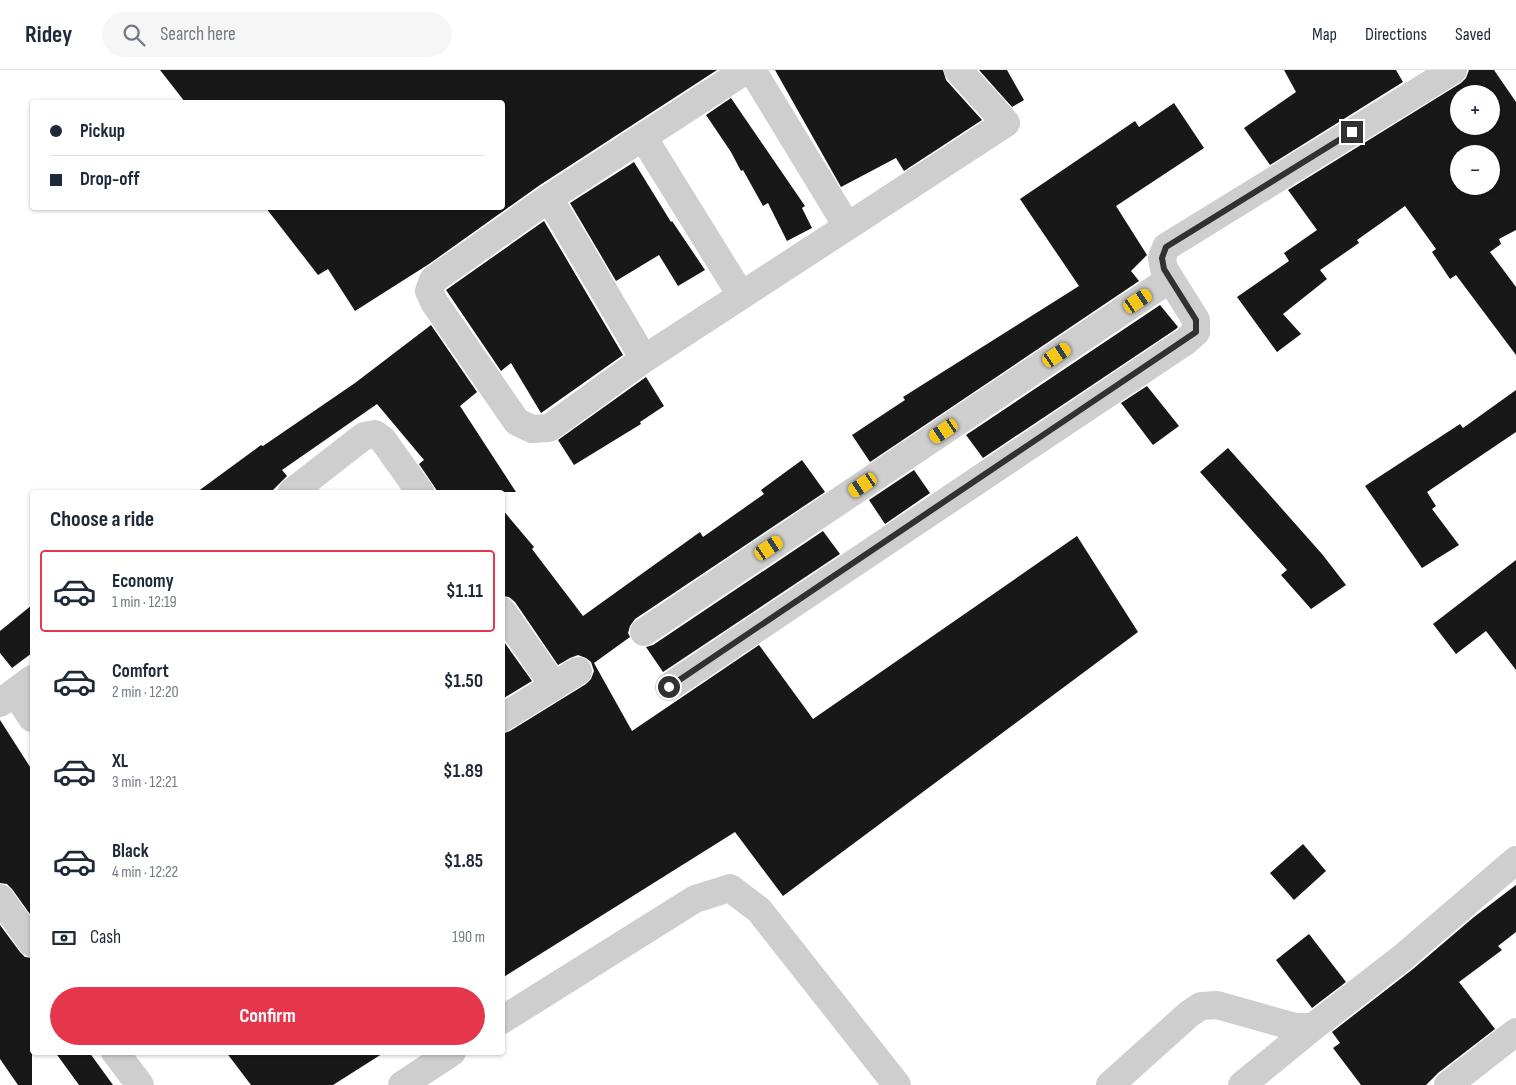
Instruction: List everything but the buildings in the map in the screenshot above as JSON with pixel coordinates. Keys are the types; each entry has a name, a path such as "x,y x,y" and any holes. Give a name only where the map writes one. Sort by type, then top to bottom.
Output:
{"street":[{"path":"746,70 549,198 433,280 429,292 434,302 517,422 532,429 549,428 644,359 1006,123 958,70"},
{"path":"752,70 847,226"},
{"path":"669,687 1196,332 1196,320 1164,269 1162,258 1166,247 1453,70"},
{"path":"642,137 741,295"},
{"path":"549,198 644,359"},
{"path":"644,632 1170,279"},
{"path":"295,490 364,436 375,434 383,440 419,490"},
{"path":"505,615 554,686"},
{"path":"505,716 578,671"},
{"path":"16,691 30,715"},
{"path":"1242,1085 1313,1027 1403,958 1516,860"},
{"path":"505,1018 695,899 730,888 758,910 897,1085"},
{"path":"0,898 30,940"},
{"path":"1110,1085 1189,1014 1201,1006 1217,1004 1295,1027 1313,1027"},
{"path":"1448,1085 1516,1032"},
{"path":"117,1055 140,1085"},
{"path":"402,1085 447,1055"}],"route":[{"path":"669,687 1186,341 1196,332 1196,320 1164,269 1162,258 1166,247 1352,132"}]}
